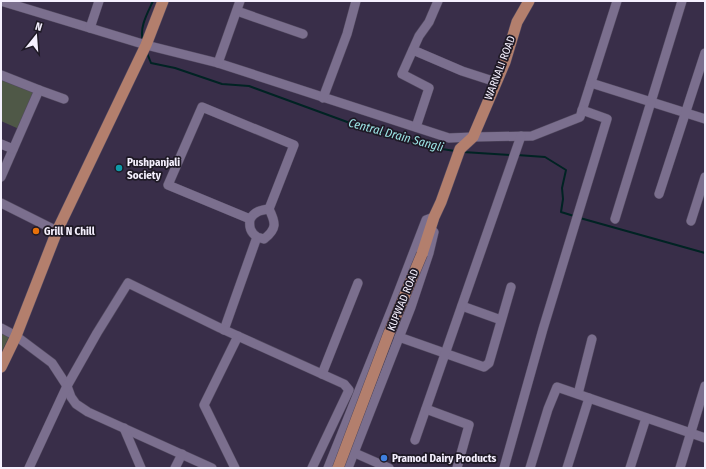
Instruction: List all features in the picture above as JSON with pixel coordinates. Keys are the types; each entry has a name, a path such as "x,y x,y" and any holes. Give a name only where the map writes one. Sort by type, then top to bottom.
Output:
{"main road":[{"path":"3,362 14,339 57,231 146,45 162,1"},
{"name":"WARNALI ROAD","path":"473,137 505,62 517,22 529,1"},
{"name":"KUPWAD ROAD","path":"338,468 389,333 422,254 434,217 460,149 473,137"}],"street":[{"path":"1,1 146,45 218,63 449,138 532,136 580,117 617,1"},
{"path":"90,28 99,1"},
{"path":"218,63 240,1"},
{"path":"323,98 347,34 356,1"},
{"path":"416,127 429,88 402,74 419,36 429,22 438,1"},
{"path":"615,219 682,1"},
{"path":"237,11 303,34"},
{"path":"413,50 462,71 496,82"},
{"path":"659,194 705,53"},
{"path":"1,75 64,99"},
{"path":"591,82 705,118"},
{"path":"1,177 38,90"},
{"path":"250,219 168,185 202,107 294,145 269,209 275,220 272,232 264,240 252,233 249,226 250,219 253,214 259,210 269,209"},
{"path":"504,468 543,329 607,119 582,110"},
{"path":"415,440 521,136"},
{"path":"1,144 13,149"},
{"path":"691,221 705,177"},
{"path":"1,202 57,231"},
{"path":"348,468 411,307 429,253 441,202"},
{"path":"328,468 426,220 434,217"},
{"path":"224,330 257,237"},
{"path":"30,468 67,386 128,283 224,330 344,384 349,390 359,391"},
{"path":"322,374 358,283"},
{"path":"399,337 484,367 489,363 511,287"},
{"path":"462,306 501,320"},
{"path":"1,328 14,339 52,363 67,386 71,397 76,404 88,412 212,468"},
{"path":"235,468 204,404 238,336"},
{"path":"578,394 592,338"},
{"path":"680,468 705,386"},
{"path":"530,468 548,409 557,387 705,438"},
{"path":"312,468 349,390"},
{"path":"567,468 589,398"},
{"path":"426,409 469,425 457,468"},
{"path":"630,468 646,418"},
{"path":"124,428 141,468"},
{"path":"325,440 389,468"},
{"path":"175,468 182,454"}],"green space":[{"path":"1,79 34,92 19,129 1,121"},
{"path":"1,328 9,337 1,353"}],"waterway":[{"name":"Central Drain Sangli","path":"143,41 143,26 153,1"},
{"name":"Central Drain Sangli","path":"147,53 151,63 175,68 222,84 249,86 350,123 442,149 455,151"},
{"name":"Central Drain Sangli","path":"463,152 511,155"},
{"name":"Central Drain Sangli","path":"517,155 545,157 566,170 562,188 563,199 561,212 574,216"},
{"name":"Central Drain Sangli","path":"580,218 705,253"}],"place":[{"name":"Pushpanjali Society","path":"119,168"},
{"name":"Grill N Chill","path":"36,231"},
{"name":"Pramod Dairy Products","path":"384,458"}]}
